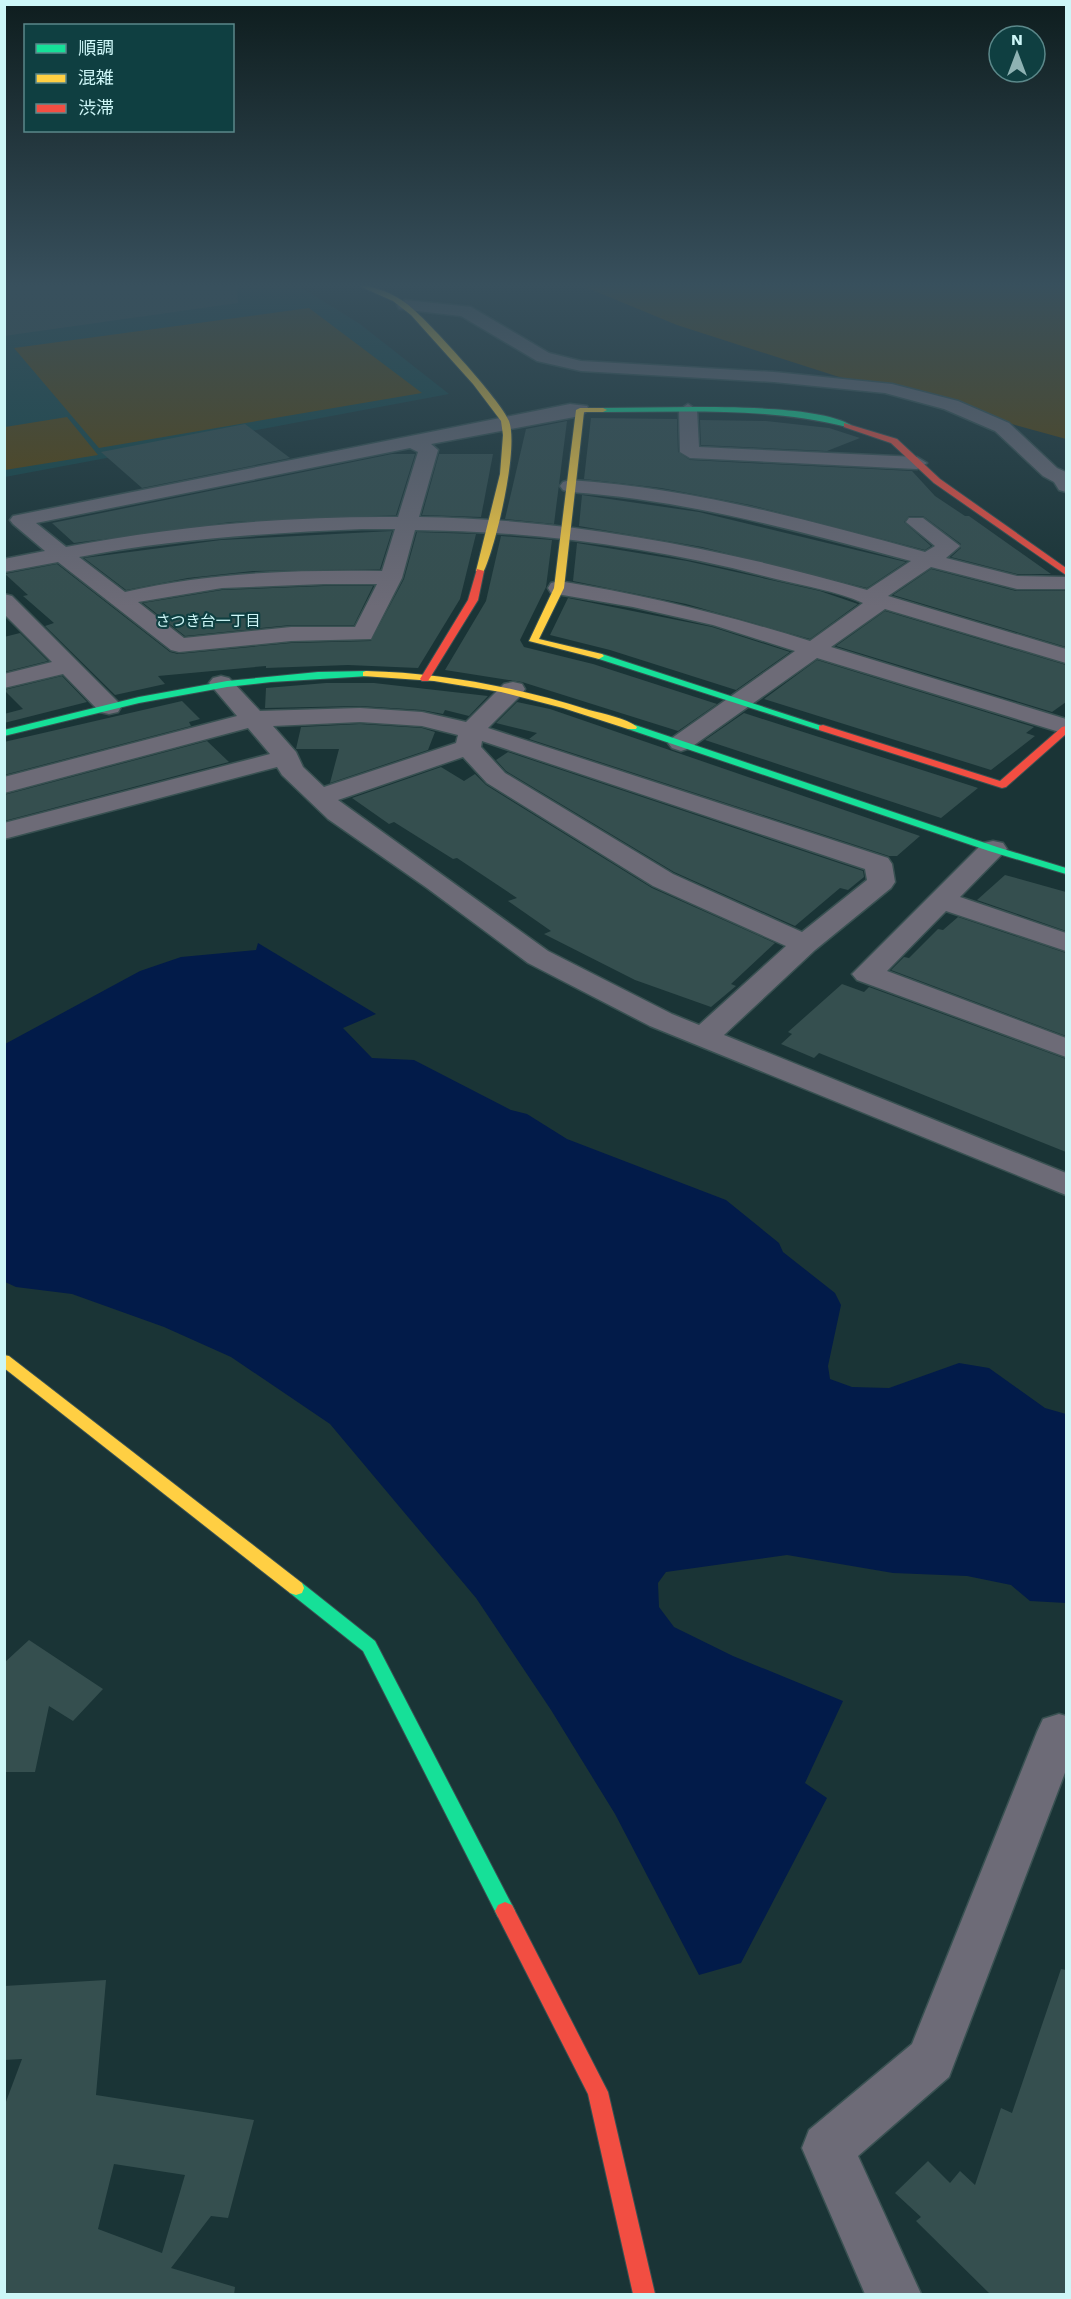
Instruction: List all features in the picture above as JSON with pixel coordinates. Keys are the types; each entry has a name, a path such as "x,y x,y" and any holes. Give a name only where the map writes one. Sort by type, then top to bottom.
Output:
{"street":[{"path":"425,679 473,600 491,526 506,448 505,422 484,392"},
{"path":"902,392 951,405 1002,427 1050,472 1062,477 1066,486"},
{"path":"580,410 559,588 534,641 601,657 1002,785 1066,728"},
{"path":"412,442 428,450 409,524 391,578 363,634 291,634 179,645 123,599 59,554 20,520 505,422 580,410 760,412 831,420 894,441 936,482 1066,573"},
{"path":"688,410 690,452 917,463"},
{"path":"570,486 599,487 717,506 802,525 1023,582 1056,585 1066,583"},
{"path":"681,743 813,649 927,559 949,546 916,522"},
{"path":"4,566 59,554 198,533 275,526 409,524 491,526 636,543 720,558 875,600 1066,656"},
{"path":"123,599 234,582 333,577 391,578"},
{"path":"559,588 633,600 719,620 1066,728"},
{"path":"10,613 70,665 109,706"},
{"path":"4,681 70,665"},
{"path":"4,733 109,706 257,678 392,675 513,689 681,743 993,849 1066,871"},
{"path":"221,683 287,757 291,770 337,813 437,882 538,957 661,1020 1066,1185"},
{"path":"320,797 470,739 513,689"},
{"path":"4,785 253,718 360,714 422,719 470,739 878,864 881,882 805,944 704,1037"},
{"path":"470,739 480,764 496,778 663,880 805,944"},
{"path":"4,831 287,757"},
{"path":"993,849 867,975 1066,1048"},
{"path":"941,900 1066,942"},
{"path":"4,1359 369,1646 598,2092 644,2295"},
{"path":"893,2295 828,2148 931,2060 1059,1732 1066,1734"}],"shaded area":[{"path":"5,392 449,394 5,477"},
{"path":"52,392 422,393 99,448"},
{"path":"895,392 1066,392 1066,439"},
{"path":"67,417 98,455 5,470 5,427"}],"water":[{"path":"258,943 376,1014 343,1028 372,1058 414,1060 511,1110 527,1114 567,1139 726,1200 779,1243 783,1252 835,1293 841,1305 828,1366 830,1379 852,1387 889,1388 959,1363 989,1368 1045,1408 1066,1414 1066,1603 1030,1601 1011,1585 967,1576 893,1573 787,1555 666,1572 658,1583 659,1607 674,1627 733,1656 843,1701 805,1783 827,1798 741,1963 699,1975 615,1814 551,1710 476,1598 330,1424 231,1357 164,1327 72,1294 16,1287 5,1282 5,1044 140,971 181,957 256,950"}],"building":[{"path":"591,418 677,419 678,452 690,460 912,471 935,496 965,516 969,516 1051,574 1017,574 951,557 961,548 961,544 923,516 909,516 904,522 931,546 925,550 750,505 661,488 584,479"},
{"path":"700,420 766,421 829,428 860,438 827,451 701,445"},
{"path":"567,421 554,524 505,519 526,429"},
{"path":"245,424 290,458 142,488 101,452"},
{"path":"392,454 415,454 396,515 231,522 74,543 52,523"},
{"path":"439,454 493,454 481,517 422,515"},
{"path":"582,495 699,512 906,562 867,588 702,547 579,526"},
{"path":"392,531 380,569 253,571 188,578 126,590 84,558 221,540"},
{"path":"417,532 476,534 460,599 418,668 348,665 266,668 266,666 158,676 165,684 115,695 45,626 54,623 23,596 28,595 5,574 57,564 170,652 178,654 291,643 371,641 404,579"},
{"path":"501,536 552,540 546,587 520,640 524,647 593,664 717,704 678,731 522,682 445,670 486,601"},
{"path":"577,543 687,561 820,591 858,604 810,639 686,604 573,581"},
{"path":"931,569 1016,591 1066,591 1066,647 893,595"},
{"path":"373,586 354,625 291,625 185,636 143,603 222,590"},
{"path":"568,598 712,627 790,652 736,690 610,650 550,635"},
{"path":"885,611 1066,665 1066,702 1052,712 836,646"},
{"path":"20,633 48,661 4,672 4,637"},
{"path":"817,660 1034,727 1026,733 1035,736 991,770 764,699"},
{"path":"62,676 87,702 4,723 4,714 23,709 4,690"},
{"path":"326,683 374,683 488,696 469,716 445,710 443,714 422,710 360,706 265,708 266,688"},
{"path":"182,701 200,719 189,722 191,726 4,775 4,742"},
{"path":"517,702 550,709 920,836 897,856 889,856 529,739 537,733 496,723"},
{"path":"744,713 978,788 941,818 705,740"},
{"path":"360,724 422,728 435,732 428,750 330,783 339,749 296,749 301,727"},
{"path":"207,741 229,762 4,821 4,795"},
{"path":"508,752 863,871 864,877 848,890 840,888 795,926 674,872 506,771 496,760"},
{"path":"441,767 464,781 475,774 486,785 652,888 775,943 731,984 736,986 711,1007 635,980 544,934 551,931 508,901 517,898 457,858 453,859 394,822 389,824 352,798"},
{"path":"1005,875 1066,892 1066,931 977,900"},
{"path":"958,917 1066,953 1066,1036 891,970 904,957 909,958 938,929 943,930"},
{"path":"842,984 864,992 869,987 1066,1059 1066,1152 819,1053 814,1058 781,1044 792,1034 788,1032"},
{"path":"29,1640 103,1689 73,1721 49,1706 35,1772 4,1772 4,1663"},
{"path":"1061,1969 1066,1970 1066,2295 991,2295 916,2221 921,2217 895,2193 928,2161 950,2183 960,2171 975,2185 1001,2108 1012,2113"},
{"path":"106,1980 96,2095 254,2120 228,2218 211,2216 171,2268 235,2287 234,2295 4,2295 4,2107 22,2059 4,2060 4,1986","holes":["114,2164 185,2175 162,2253 98,2229"]}],"traffic: fast":[{"path":"603,410 760,411 820,418 847,425"},
{"path":"599,656 823,728"},
{"path":"4,733 139,700 227,684 318,675 366,674"},
{"path":"632,727 993,849 1066,871"},
{"path":"296,1588 369,1646 505,1911"}],"traffic: slow":[{"path":"480,571 495,517 507,453 505,421 484,392"},
{"path":"599,656 534,641 559,588 580,410 603,410"},
{"path":"366,674 434,678 501,689 567,706 632,727"},
{"path":"4,1360 296,1588"}],"traffic: jam":[{"path":"847,425 894,441 937,481 1066,572"},
{"path":"425,679 473,600 480,571"},
{"path":"823,728 1002,785 1066,729"},
{"path":"505,1911 598,2092 644,2294"}],"district":[{"name":"さつき台一丁目","path":"208,621"}]}
